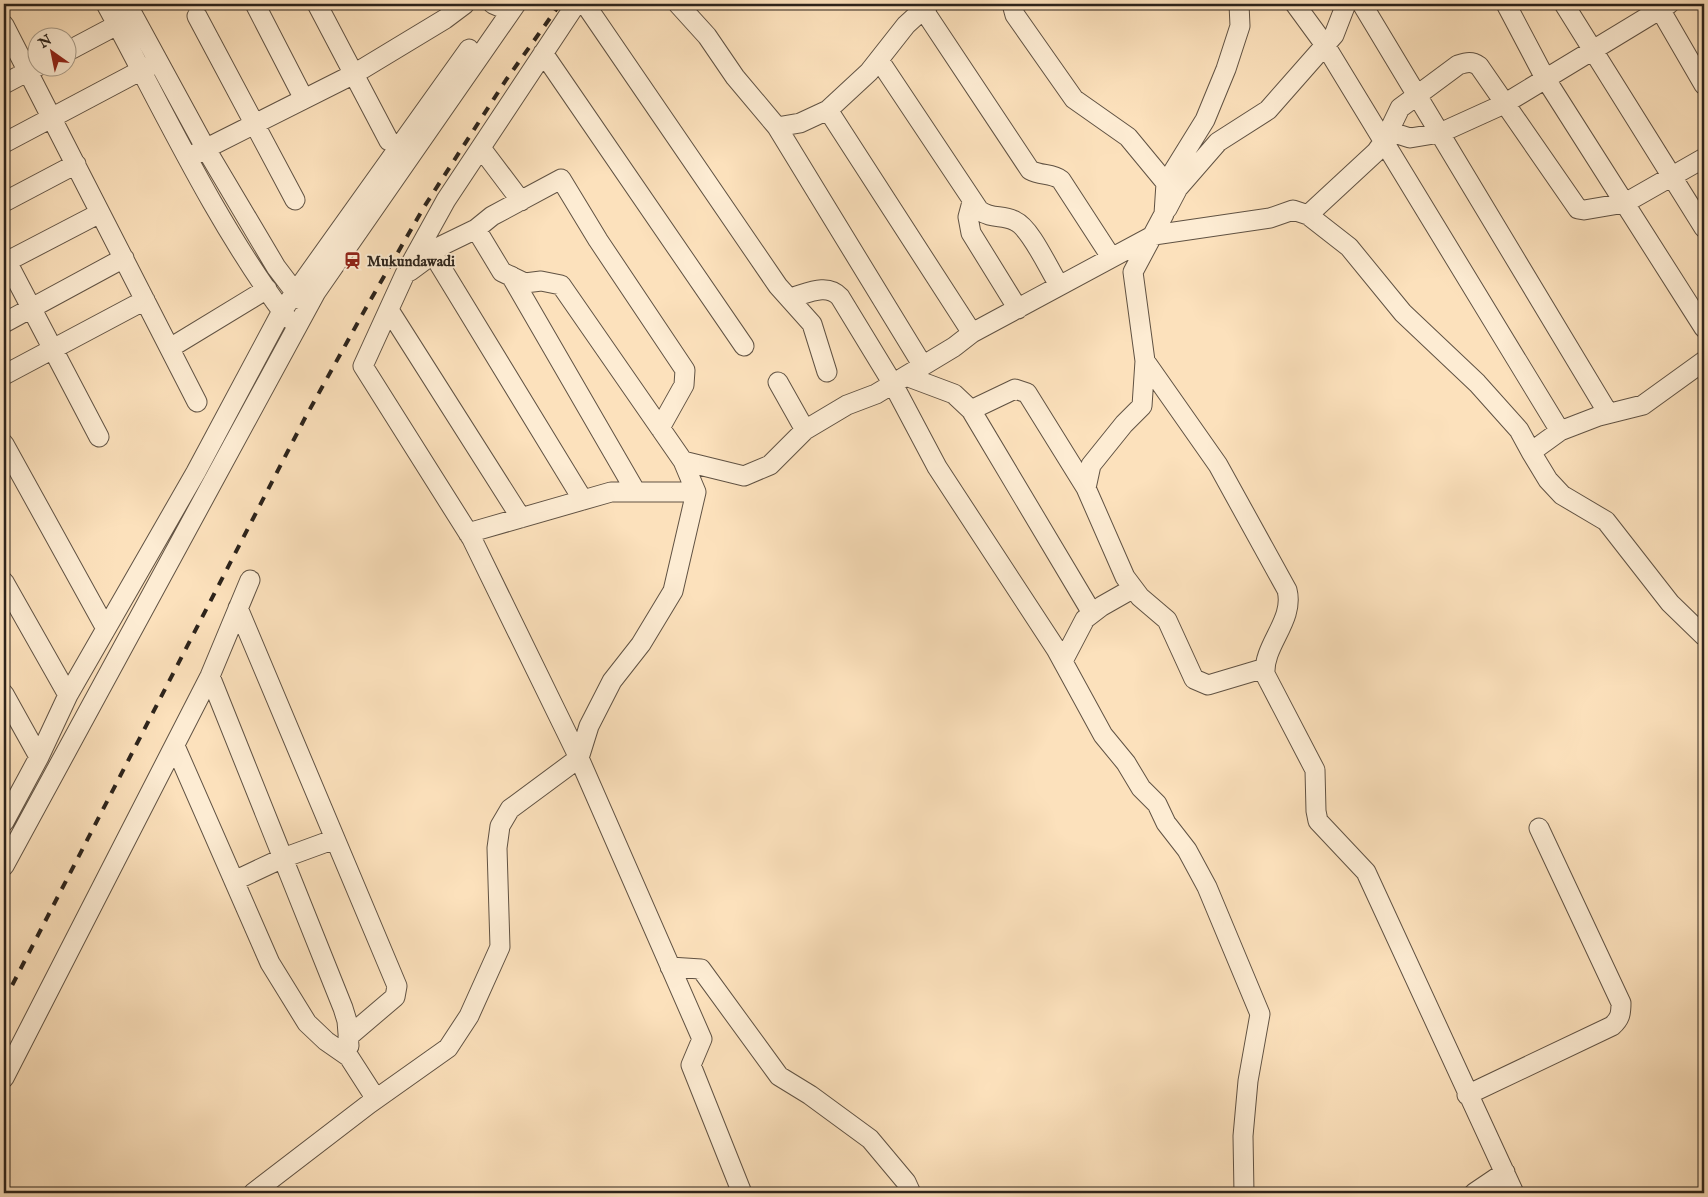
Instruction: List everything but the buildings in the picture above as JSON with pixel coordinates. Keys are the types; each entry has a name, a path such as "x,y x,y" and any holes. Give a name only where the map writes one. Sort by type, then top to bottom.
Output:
{"street":[{"path":"106,4 118,25 150,66 206,149 276,267 308,308"},
{"path":"127,4 150,66 189,157 254,272 296,330"},
{"path":"255,4 304,99"},
{"path":"317,4 389,141"},
{"path":"189,157 354,74 445,19 464,4"},
{"path":"576,4 446,200 405,274 363,366 468,533 579,758 702,1039 691,1064 742,1193"},
{"path":"585,4 778,286 812,324 827,372"},
{"path":"678,4 707,36 735,77 778,126 923,366"},
{"path":"1012,4 1015,15 1074,100 1128,137 1166,184"},
{"path":"1164,214 1166,184 1205,120 1240,26 1239,4"},
{"path":"1295,4 1386,136 1560,431"},
{"path":"1086,488 1091,465 1124,424 1142,406 1145,361 1133,272 1164,214 1178,188 1218,142 1268,110 1334,35 1346,4"},
{"path":"1362,4 1608,413"},
{"path":"1506,4 1545,78 1704,328"},
{"path":"1564,4 1594,48 1704,228"},
{"path":"6,809 39,757 68,695 196,472 282,311 503,5"},
{"path":"4,866 316,292 503,5"},
{"path":"778,126 800,124 828,110 869,72 906,25 926,6 1030,170 1038,174 1055,176 1061,180 1111,257"},
{"path":"1386,136 1410,138 1440,133 1504,104 1662,6 1704,85"},
{"path":"197,16 295,200"},
{"path":"4,25 28,62"},
{"path":"78,46 118,25"},
{"path":"543,53 744,346"},
{"path":"879,60 937,144 972,202 987,217 1006,218 1023,225 1059,285"},
{"path":"1308,215 1376,152 1386,136 1396,113 1458,65 1473,62 1479,66 1578,209 1584,210 1625,203 1704,158"},
{"path":"4,143 150,66"},
{"path":"4,84 28,70"},
{"path":"36,78 52,117 197,402"},
{"path":"828,110 972,333"},
{"path":"480,148 521,201"},
{"path":"4,202 76,164"},
{"path":"405,274 434,254 441,246 476,229 492,216 561,179 598,240 686,370 684,385 660,428"},
{"path":"972,202 968,217 971,233 1018,309"},
{"path":"683,461 744,476 770,465 805,430 847,405 876,394 923,366 972,333 1154,235 1270,218 1293,210 1308,215 1349,247 1403,313 1477,383 1519,430 1548,480 1562,495 1606,522 1670,603 1704,636"},
{"path":"99,437 5,260 100,213"},
{"path":"265,1190 376,1099 448,1048 469,1016 500,947 497,848 500,826 510,809 579,758 589,726 612,681 641,644 674,591 696,492 683,461 561,285 541,281 525,283 502,272 476,229"},
{"path":"434,254 583,500"},
{"path":"4,323 124,258"},
{"path":"511,276 636,492"},
{"path":"790,298 825,288 835,291 900,380 937,467 1063,661 1103,735 1126,763 1141,788 1157,804 1166,823 1187,850 1206,886 1260,1014 1248,1081 1242,1136 1244,1193"},
{"path":"170,348 266,289"},
{"path":"4,375 145,300"},
{"path":"389,310 521,518"},
{"path":"1145,361 1218,465 1287,590 1289,607 1265,668 1266,674 1315,770 1318,821 1366,872 1467,1096 1514,1193"},
{"path":"1531,452 1560,431 1608,413 1643,405 1704,361"},
{"path":"900,380 954,394 971,410 1092,613"},
{"path":"778,382 805,430"},
{"path":"971,410 1014,389 1027,393 1086,488 1132,589 1167,620 1190,673 1198,682 1208,686 1265,668"},
{"path":"4,444 105,628"},
{"path":"468,533 612,492 696,492"},
{"path":"4,1078 210,676 250,580"},
{"path":"4,582 68,695"},
{"path":"1063,661 1085,619 1132,589"},
{"path":"238,608 397,986 395,997 348,1037"},
{"path":"210,676 343,1008 350,1057"},
{"path":"4,694 39,757"},
{"path":"175,746 270,963 307,1023 326,1041 350,1057 376,1099"},
{"path":"1467,1096 1612,1026 1619,1020 1621,1014 1620,1003 1540,828"},
{"path":"234,881 283,858 336,839"},
{"path":"670,967 701,969 779,1076 810,1094 870,1138 906,1182 911,1193"},
{"path":"1474,1193 1505,1172"}],"railway":[{"path":"4,1001 305,418 367,306 424,207 506,80 560,4"}],"place":[{"name":"Mukundawadi","path":"353,261"}]}
